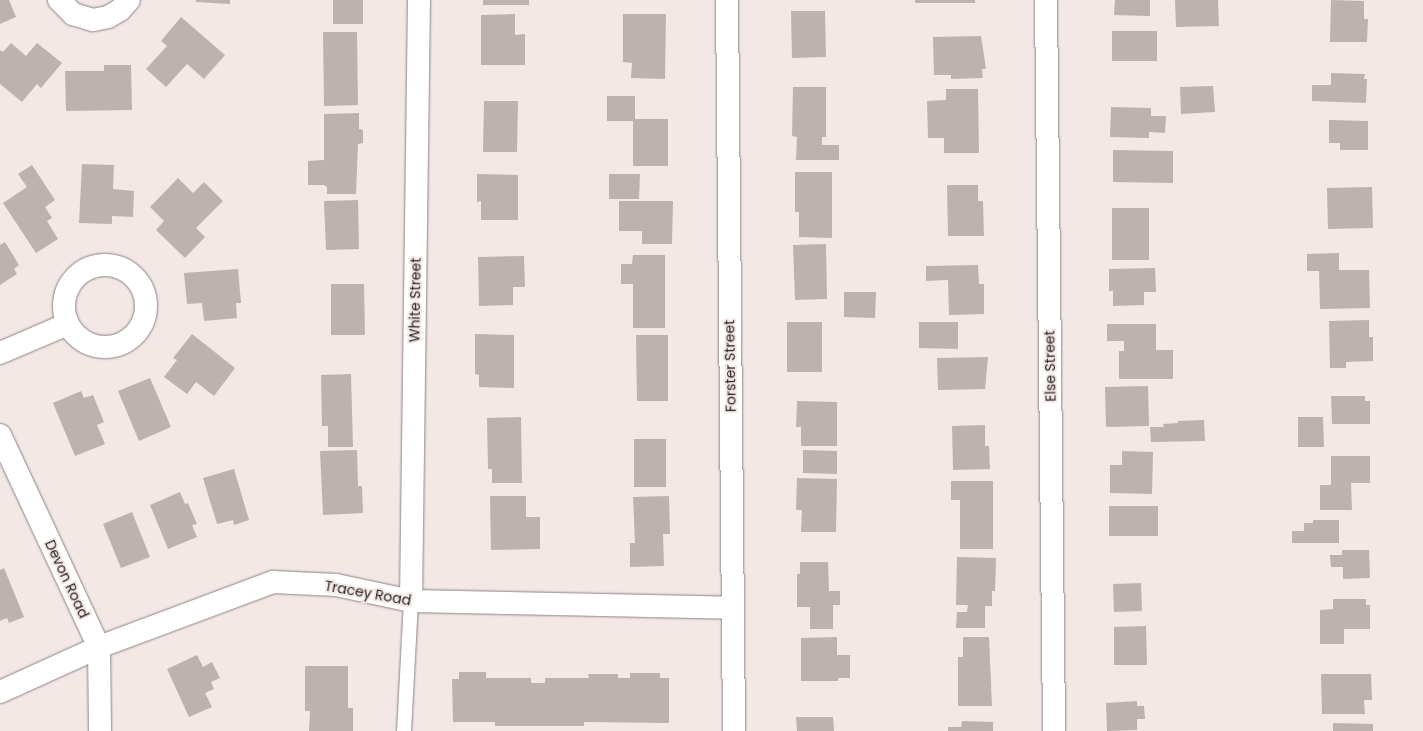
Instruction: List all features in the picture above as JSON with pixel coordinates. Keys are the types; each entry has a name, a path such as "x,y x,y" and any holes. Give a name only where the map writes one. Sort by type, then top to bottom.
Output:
{"street":[{"path":"59,0 73,14 93,20 108,17 120,10 129,0"},
{"name":"White Street","path":"411,601 419,0"},
{"name":"Forster Street","path":"727,0 734,731"},
{"name":"Else Street","path":"1046,0 1054,731"},
{"path":"0,353 68,324"},
{"name":"Devon Road","path":"0,434 99,647 100,731"},
{"name":"Tracey Road","path":"0,692 99,647 273,582 336,585 411,601 733,608"}],"lane":[{"path":"404,731 411,601"}],"building":[{"path":"0,0 9,0 16,17 0,24"},
{"path":"196,0 230,0 230,4 196,2"},
{"path":"333,0 363,0 363,24 333,24"},
{"path":"483,0 529,0 529,5 483,5"},
{"path":"915,0 975,0 975,3 915,3"},
{"path":"1115,0 1150,0 1150,16 1114,15"},
{"path":"1175,0 1218,0 1219,26 1176,27"},
{"path":"1331,0 1364,1 1364,19 1368,19 1367,42 1330,42"},
{"path":"791,11 825,11 826,57 792,58"},
{"path":"515,14 515,35 525,34 525,65 481,65 481,15"},
{"path":"623,14 666,14 665,79 631,78 632,63 623,62"},
{"path":"181,17 225,55 204,79 187,64 166,87 146,69 167,46 161,41"},
{"path":"1112,31 1157,31 1157,61 1112,61"},
{"path":"323,32 357,32 358,105 324,106"},
{"path":"981,36 986,69 982,69 983,78 951,79 951,75 934,75 933,37"},
{"path":"11,43 26,56 37,43 62,63 41,88 37,84 22,102 0,84 0,50 3,52"},
{"path":"104,65 131,65 132,110 66,111 65,71 104,71"},
{"path":"1331,73 1365,74 1364,79 1367,79 1366,103 1312,101 1312,85 1331,85"},
{"path":"1213,86 1215,112 1181,114 1180,87"},
{"path":"793,87 826,87 826,137 822,137 822,145 839,145 839,160 796,160 797,137 792,136"},
{"path":"946,89 978,89 979,153 944,153 944,138 928,138 927,101 946,100"},
{"path":"607,96 635,96 635,119 668,119 668,166 633,166 633,121 607,121"},
{"path":"484,101 518,101 517,152 483,152"},
{"path":"1111,107 1151,108 1151,116 1166,116 1165,133 1149,132 1149,138 1110,137"},
{"path":"359,113 359,129 363,130 363,143 358,144 356,194 327,194 327,187 324,185 308,185 308,161 324,160 324,114"},
{"path":"1329,120 1368,121 1368,150 1340,150 1340,143 1329,143"},
{"path":"1113,150 1173,151 1173,183 1113,182"},
{"path":"82,164 114,165 113,189 134,191 133,217 112,216 112,224 79,223"},
{"path":"32,165 55,200 45,207 52,218 47,221 58,239 36,253 3,203 27,187 18,174"},
{"path":"795,172 832,172 832,238 799,237 799,212 795,212"},
{"path":"477,174 518,175 518,220 481,220 481,201 477,202"},
{"path":"609,174 640,174 639,199 609,199"},
{"path":"178,178 193,193 204,182 223,201 196,228 205,237 185,258 156,230 164,221 150,207"},
{"path":"947,185 978,185 978,201 983,201 984,236 948,236"},
{"path":"1372,187 1373,228 1328,229 1327,188"},
{"path":"358,200 359,249 326,250 324,201"},
{"path":"619,201 673,201 672,244 642,244 642,231 619,231"},
{"path":"1112,208 1149,208 1149,260 1112,260"},
{"path":"5,242 19,265 14,269 17,274 0,285 0,245"},
{"path":"826,244 827,299 795,300 793,245"},
{"path":"1339,253 1339,270 1369,270 1370,308 1320,309 1319,271 1307,271 1307,254"},
{"path":"633,255 665,255 665,328 633,328 633,284 621,284 621,264 632,264"},
{"path":"524,256 525,287 513,287 513,305 479,306 478,257"},
{"path":"978,265 979,284 984,284 984,314 949,315 948,280 926,281 926,266"},
{"path":"1155,268 1156,292 1144,292 1144,305 1113,306 1113,291 1109,291 1109,269"},
{"path":"238,269 241,303 236,303 237,318 204,321 202,303 187,304 184,273"},
{"path":"331,284 364,284 365,335 331,335"},
{"path":"844,292 876,292 875,318 844,317"},
{"path":"1369,320 1369,337 1373,337 1373,361 1346,362 1346,368 1330,368 1329,321"},
{"path":"787,322 822,322 822,372 787,372"},
{"path":"919,322 958,322 958,349 919,348"},
{"path":"1107,324 1156,324 1156,350 1173,350 1173,379 1119,379 1119,351 1124,351 1124,341 1107,341"},
{"path":"192,334 235,368 214,396 196,382 187,394 164,377 177,360 173,358"},
{"path":"475,334 514,335 514,388 479,387 479,375 475,374"},
{"path":"636,335 668,335 668,401 637,401"},
{"path":"988,357 985,389 938,390 937,358"},
{"path":"351,374 353,447 328,447 328,426 322,426 321,375"},
{"path":"150,378 171,427 139,441 118,391"},
{"path":"1148,386 1149,426 1106,427 1105,387"},
{"path":"81,391 84,398 93,395 104,422 97,425 105,444 75,456 53,403"},
{"path":"1331,396 1365,396 1365,401 1370,401 1370,424 1332,424"},
{"path":"797,401 837,402 837,446 801,446 801,427 796,427"},
{"path":"521,417 522,483 492,483 492,469 488,469 487,418"},
{"path":"1298,417 1323,417 1324,447 1298,447"},
{"path":"1204,420 1205,441 1151,442 1150,427 1164,427 1163,424 1178,423 1178,421"},
{"path":"985,425 985,446 989,446 990,469 953,470 952,426"},
{"path":"634,439 666,439 666,487 634,487"},
{"path":"357,450 358,486 362,486 363,513 323,515 320,451"},
{"path":"803,450 837,451 837,474 803,473"},
{"path":"1122,451 1153,452 1152,494 1110,493 1110,465 1122,465"},
{"path":"1331,456 1370,456 1370,483 1351,483 1352,510 1320,510 1320,485 1331,485"},
{"path":"234,469 249,520 234,525 233,520 217,524 203,478"},
{"path":"797,478 837,479 836,532 801,532 802,510 796,510"},
{"path":"951,481 993,481 993,549 960,549 960,500 951,500"},
{"path":"180,492 185,504 188,503 197,524 192,525 197,537 168,549 150,505"},
{"path":"490,496 526,496 526,517 540,517 540,549 491,550"},
{"path":"669,496 670,534 663,534 664,566 630,567 630,543 635,543 633,497"},
{"path":"1109,506 1158,506 1158,536 1109,536"},
{"path":"132,512 150,557 121,568 103,524"},
{"path":"1313,520 1339,520 1339,543 1292,543 1292,531 1304,531 1304,523 1313,523"},
{"path":"1342,550 1369,550 1370,578 1343,579 1343,567 1331,567 1330,555 1342,555"},
{"path":"957,557 996,558 995,591 992,591 992,606 985,606 985,628 956,628 957,612 967,612 968,605 956,605"},
{"path":"800,562 828,562 829,591 840,591 840,605 833,605 833,629 810,629 810,607 797,607 797,574 800,574"},
{"path":"4,568 24,617 9,623 7,618 0,621 0,570"},
{"path":"1141,583 1142,611 1114,612 1113,584"},
{"path":"1333,599 1366,599 1366,605 1370,605 1370,629 1344,629 1344,644 1320,644 1320,610 1333,609"},
{"path":"1146,626 1147,665 1114,665 1114,627"},
{"path":"837,637 837,655 850,655 850,678 838,678 838,681 801,681 801,638"},
{"path":"963,637 989,637 992,706 958,706 958,657 963,657"},
{"path":"197,655 203,667 212,662 220,678 211,682 214,689 205,693 212,707 189,717 167,669"},
{"path":"305,666 348,666 348,708 353,708 353,731 309,731 310,711 305,711"},
{"path":"459,672 486,672 486,678 531,678 531,683 545,683 545,678 589,678 588,674 618,674 618,678 630,678 630,673 660,673 660,678 669,678 669,723 584,722 584,726 495,726 495,722 453,722 452,679 459,679"},
{"path":"1321,674 1371,674 1372,700 1364,700 1365,714 1322,714"},
{"path":"1137,701 1137,706 1144,706 1145,719 1137,719 1137,730 1107,731 1106,703"},
{"path":"796,717 833,717 834,731 797,731"},
{"path":"962,721 993,722 993,731 948,731 948,727 961,727"},
{"path":"1333,723 1373,724 1373,731 1333,731"}]}
